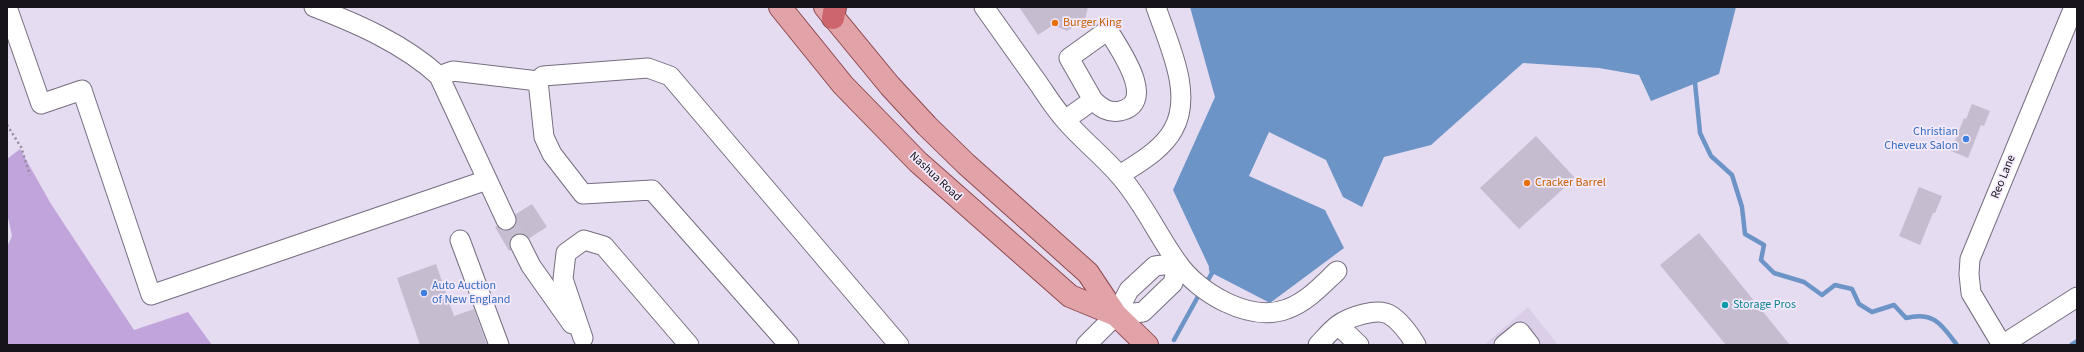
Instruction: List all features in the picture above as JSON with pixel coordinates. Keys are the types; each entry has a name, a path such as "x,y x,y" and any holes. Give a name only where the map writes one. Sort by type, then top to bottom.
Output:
{"main road":[{"name":"Nashua Road","path":"780,7 843,86 918,162 1070,296 1116,316"},
{"name":"Nashua Road","path":"831,11 890,86 946,144 1088,273 1116,316 1147,345"}],"street":[{"path":"7,7 41,104 82,90 152,295 487,180"},
{"path":"314,7 355,23 420,58 439,76 506,220"},
{"path":"984,7 1065,120 1120,176 1144,209 1178,263 1194,280 1216,296 1234,306 1252,312 1270,313 1287,310 1303,302 1337,271"},
{"path":"1120,176 1165,142 1174,130 1182,101 1181,82 1156,7"},
{"name":"Reo Lane","path":"2002,345 1971,293 1969,274 1970,259 2074,7"},
{"path":"538,81 543,76 648,68 670,76 900,345"},
{"path":"439,76 453,71 538,81"},
{"path":"538,81 544,137 552,154 583,194 652,190 789,345"},
{"path":"1065,120 1093,100"},
{"path":"460,240 499,345"},
{"path":"586,342 563,279 566,253 584,240 604,246 689,345"},
{"path":"520,244 531,266 586,342"},
{"path":"1116,316 1143,312 1173,284 1178,263"},
{"path":"1086,345 1116,316 1129,290 1155,266 1178,263"},
{"path":"2002,345 2077,297"},
{"path":"1318,345 1338,325 1364,313 1390,314 1408,332 1416,345"},
{"path":"1338,325 1359,345"},
{"path":"1504,345 1520,332 1530,345"}],"path":[{"path":"7,125 21,146 30,175"}],"shaded area":[{"path":"20,149 51,204 134,330 188,312 212,345 7,345 7,247 12,236 7,213 7,159"},
{"path":"1528,307 1558,345 1484,345"}],"water":[{"path":"1190,7 1736,7 1719,74 1651,101 1639,75 1599,68 1523,63 1431,145 1384,157 1362,207 1343,197 1326,160 1269,132 1249,176 1325,210 1344,248 1270,303 1212,273 1173,190 1215,97"}],"building":[{"name":"Burger King","path":"1019,7 1088,7 1085,20 1067,31 1053,25 1038,35"},
{"name":"Christian Cheveux Salon","path":"1972,104 1990,111 1984,126 1981,125 1968,158 1951,151 1964,118 1966,119"},
{"name":"Cracker Barrel","path":"1536,136 1575,178 1519,229 1480,188"},
{"path":"1919,187 1942,196 1935,213 1933,213 1920,245 1899,236"},
{"path":"532,204 547,227 509,251 495,227"},
{"name":"Storage Pros","path":"1699,233 1790,345 1726,345 1660,265"},
{"name":"Auto Auction of New England","path":"436,264 454,316 474,309 487,345 420,345 397,278"}],"waterway":[{"path":"1692,80 1695,83 1700,133 1711,156 1732,175 1742,207 1745,234 1764,245 1761,260 1774,273 1804,282 1822,295 1835,285 1852,289 1859,304 1872,312 1894,305 1906,318 1916,316 1930,318 1942,326 1957,345"},
{"path":"1205,285 1212,273 1211,268"},
{"path":"1174,340 1201,291"},
{"path":"2071,345 2077,341"}],"tunnel":[{"path":"506,220 520,244"}],"place":[{"name":"Burger King","path":"1055,23"},
{"name":"Christian Cheveux Salon","path":"1966,139"},
{"name":"Cracker Barrel","path":"1527,183"},
{"name":"Auto Auction of New England","path":"424,293"},
{"name":"Storage Pros","path":"1725,305"}]}
